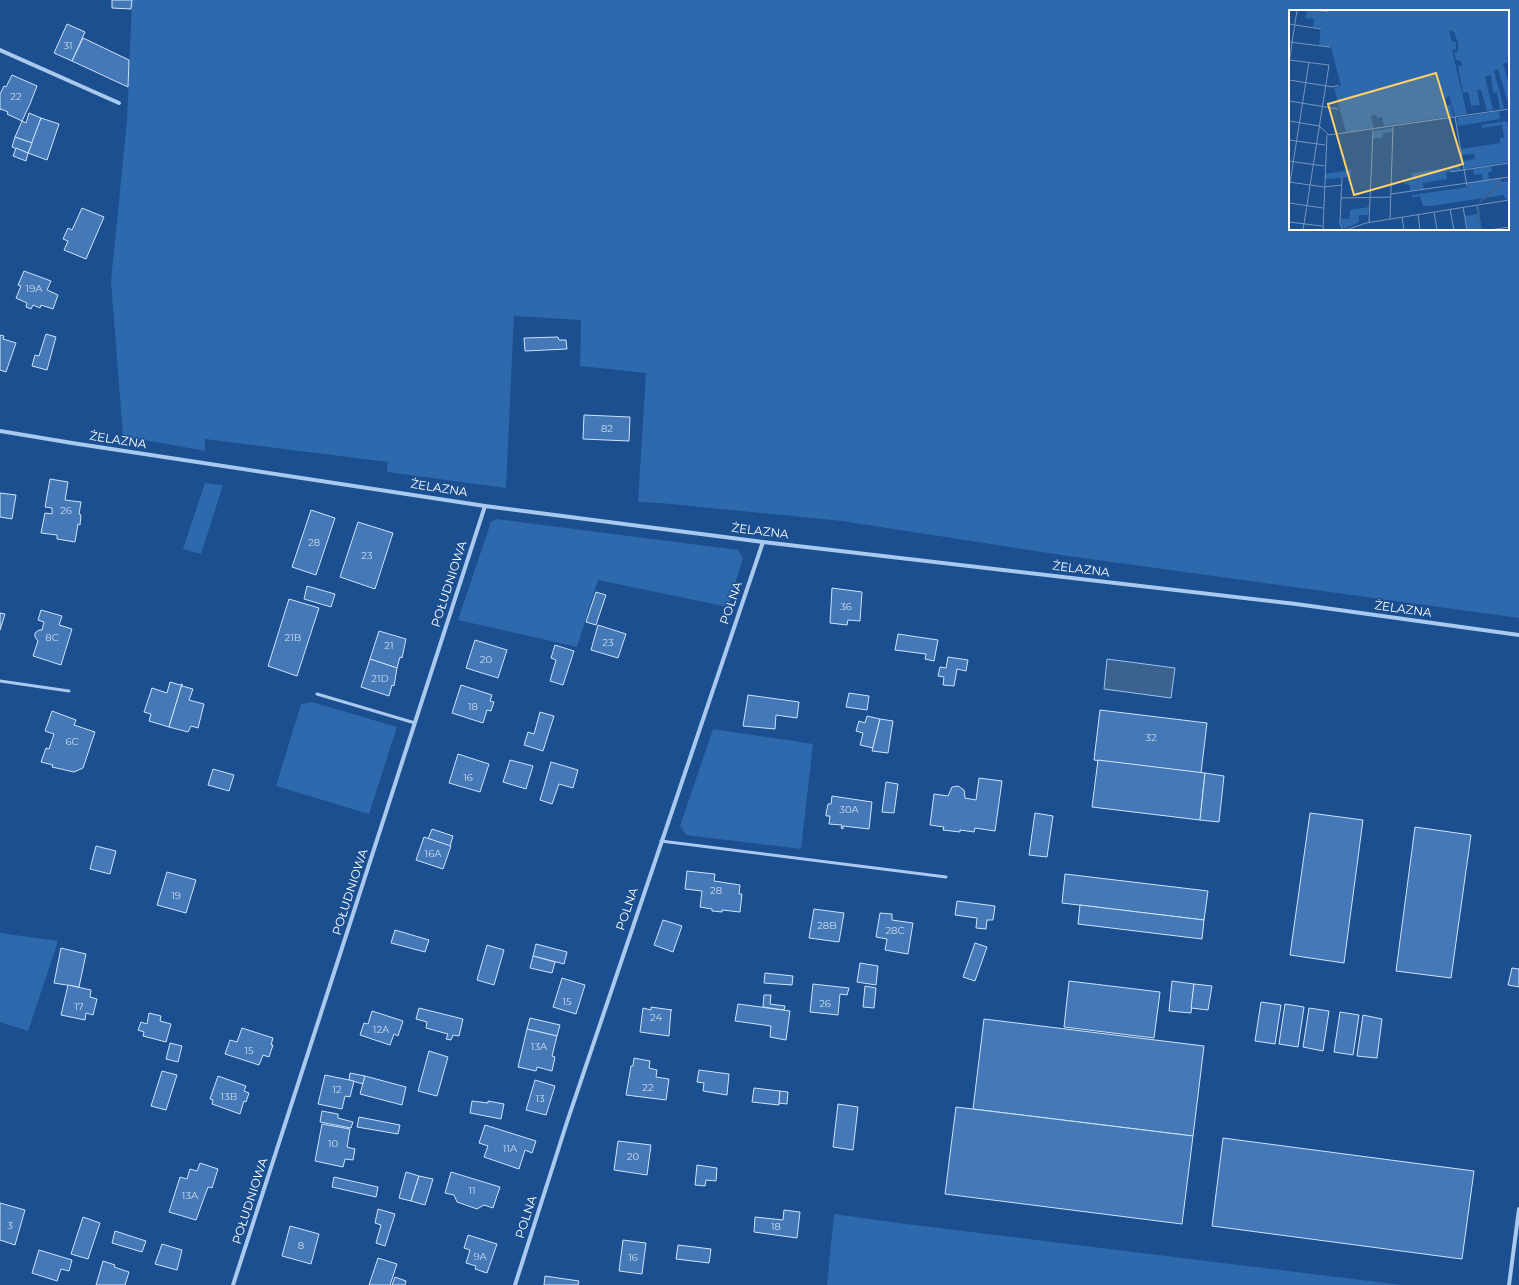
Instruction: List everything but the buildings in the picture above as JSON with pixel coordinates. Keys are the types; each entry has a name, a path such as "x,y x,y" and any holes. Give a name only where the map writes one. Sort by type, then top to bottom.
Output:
{"street":[{"path":"0,50 119,103"},
{"name":"ŻELAZNA","path":"0,430 72,443 485,506 763,542 1296,604 1519,634"},
{"name":"POŁUDNIOWA","path":"233,1285 485,506"},
{"name":"POLNA","path":"515,1285 567,1122 763,542"},
{"path":"1509,1285 1519,1209"}],"lane":[{"path":"0,681 69,691"},
{"path":"317,694 415,723"},
{"path":"661,841 946,877"}],"shaded area":[{"path":"132,0 1519,0 1519,618 1061,555 842,521 638,502 646,373 580,366 581,320 514,316 506,488 387,472 388,462 205,439 205,451 123,436 111,281 127,120"},
{"path":"205,483 223,485 201,554 183,549"},
{"path":"496,519 738,550 743,558 728,607 598,580 577,647 458,620 491,522"},
{"path":"1107,659 1175,668 1171,698 1104,689"},
{"path":"312,702 397,727 369,814 276,786 301,704"},
{"path":"713,729 813,744 801,849 686,835 680,826"},
{"path":"0,933 58,941 28,1031 0,1022"},
{"path":"834,1214 898,1223 1402,1285 827,1285"}]}
